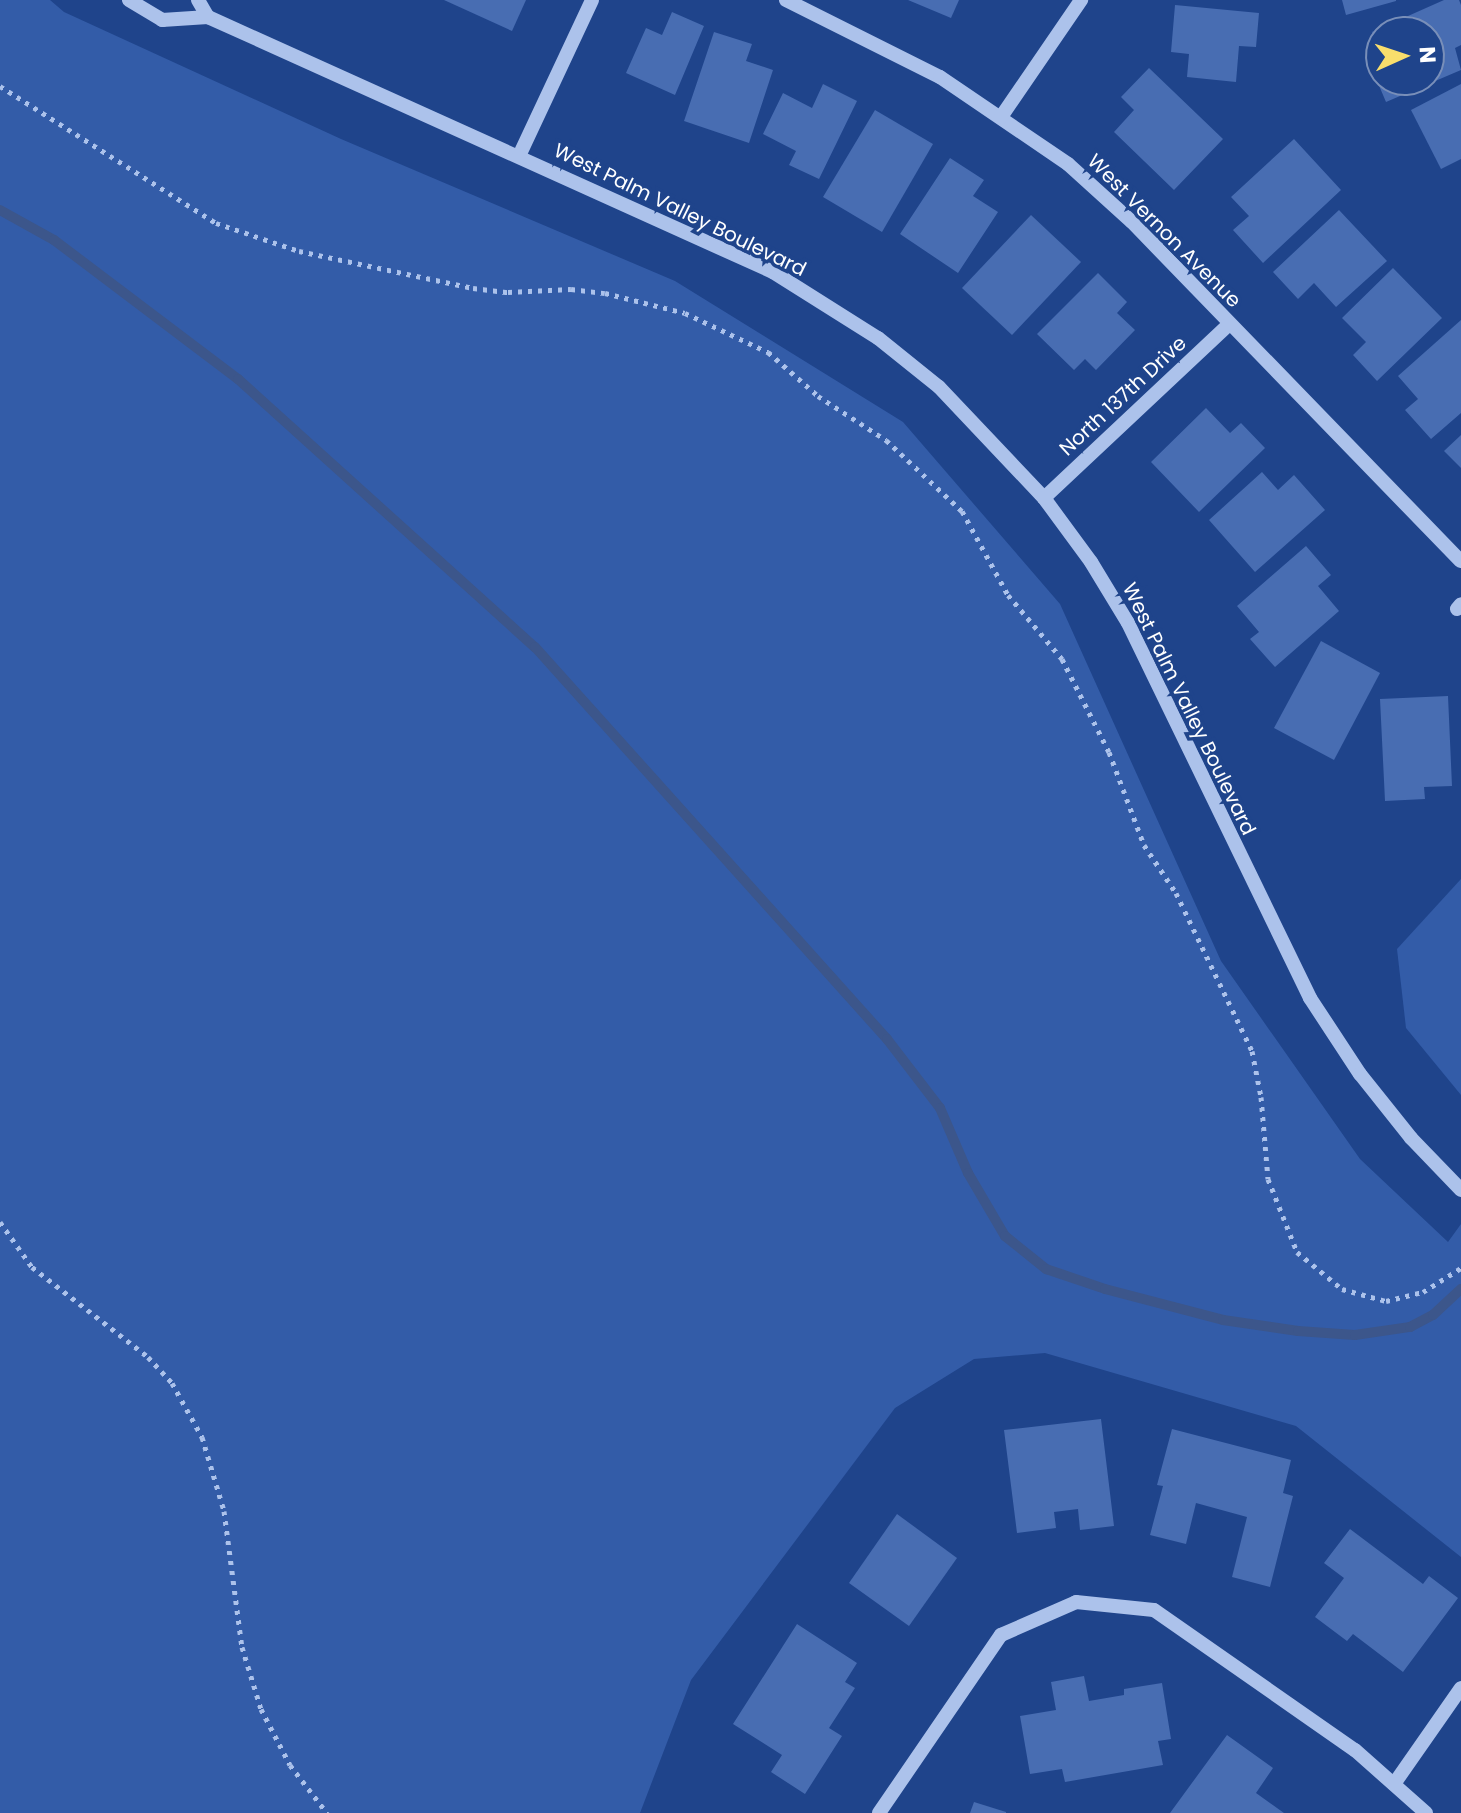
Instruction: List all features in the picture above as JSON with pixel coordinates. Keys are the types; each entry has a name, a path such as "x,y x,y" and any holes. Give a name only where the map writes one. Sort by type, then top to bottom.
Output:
{"street":[{"name":"West Palm Valley Boulevard","path":"129,0 162,20 208,17 773,272 842,315 939,387 1044,498 1091,562 1128,623 1310,998 1360,1074 1411,1138 1461,1190"},
{"path":"198,0 208,17"},
{"path":"519,156 592,0"},
{"name":"West Vernon Avenue","path":"786,0 940,77 1068,164 1132,222 1461,561"},
{"path":"1001,117 1081,0"},
{"name":"North 137th Drive","path":"1044,498 1229,324"},
{"path":"879,1813 1001,1635 1076,1602 1154,1610 1355,1750 1426,1813"},
{"path":"1394,1784 1461,1688"}],"path":[{"path":"0,86 216,223 299,251 473,288 508,292 571,289 605,293 685,313 768,352 818,396 886,440 962,511 1008,595 1062,659 1109,752 1144,845 1176,893 1252,1051 1261,1097 1268,1179 1297,1252 1342,1289 1386,1301 1423,1292 1461,1268"},
{"path":"0,1222 32,1267 148,1357 172,1383 195,1424 224,1511 242,1647 261,1709 290,1765 327,1813"}],"shaded area":[{"path":"0,0 50,0 64,12 341,139 675,281 903,422 1060,604 1221,961 1360,1159 1448,1242 1461,1224 1461,1557 1296,1426 1045,1353 974,1359 895,1408 691,1680 640,1813 0,1813"},
{"path":"1461,879 1461,1095 1406,1028 1397,949"}],"building":[{"path":"444,0 526,0 512,31"},
{"path":"908,0 959,0 951,18"},
{"path":"1342,0 1396,0 1396,1 1346,15"},
{"path":"1444,0 1459,0 1461,45 1455,48 1461,70 1445,77 1445,16 1408,16"},
{"path":"1175,5 1259,13 1256,47 1239,46 1236,82 1187,77 1189,54 1171,52"},
{"path":"672,12 704,26 675,95 626,73 646,28 662,35"},
{"path":"714,32 752,44 746,61 773,70 749,143 684,121"},
{"path":"1149,68 1223,139 1174,190 1114,132 1134,110 1121,97"},
{"path":"823,84 857,101 819,179 789,165 796,151 763,134 783,93 812,108"},
{"path":"1461,84 1461,159 1441,169 1411,110 1438,96 1445,96 1445,92"},
{"path":"1383,96 1400,96 1386,102"},
{"path":"875,110 933,144 882,232 823,197"},
{"path":"1294,139 1341,190 1263,263 1233,230 1249,216 1231,197"},
{"path":"950,158 984,180 973,196 998,212 958,273 900,234"},
{"path":"1339,210 1387,261 1336,307 1314,283 1298,299 1273,272"},
{"path":"1031,215 1081,262 1012,335 962,288"},
{"path":"1393,268 1442,318 1377,381 1353,355 1366,342 1342,318"},
{"path":"1098,273 1127,302 1117,313 1135,330 1096,370 1085,359 1074,370 1037,334"},
{"path":"1461,320 1461,413 1431,439 1405,410 1418,399 1398,376"},
{"path":"1206,408 1230,433 1241,423 1265,448 1199,512 1151,462"},
{"path":"1461,435 1461,468 1444,451"},
{"path":"1262,472 1278,490 1294,475 1325,510 1255,572 1209,520"},
{"path":"1306,546 1331,575 1318,586 1339,611 1275,667 1250,639 1259,632 1237,606"},
{"path":"1321,641 1380,673 1334,760 1274,728"},
{"path":"1448,696 1452,786 1424,787 1425,799 1385,801 1380,699"},
{"path":"1101,1419 1114,1526 1080,1530 1078,1509 1054,1512 1056,1528 1017,1533 1004,1430"},
{"path":"1172,1429 1291,1460 1283,1493 1293,1496 1270,1587 1232,1577 1247,1517 1196,1503 1186,1544 1150,1535 1163,1486 1157,1485"},
{"path":"897,1514 957,1558 909,1626 849,1583"},
{"path":"1350,1529 1423,1584 1429,1576 1458,1598 1403,1672 1353,1634 1347,1641 1315,1617 1344,1578 1324,1563"},
{"path":"797,1624 857,1663 845,1682 855,1688 829,1728 842,1736 805,1794 771,1772 782,1755 733,1724"},
{"path":"1084,1676 1089,1701 1124,1695 1124,1689 1162,1683 1171,1739 1158,1741 1163,1765 1065,1782 1062,1769 1030,1774 1020,1716 1056,1710 1051,1682"},
{"path":"1227,1735 1273,1768 1256,1793 1284,1813 1170,1813"},
{"path":"974,1802 1006,1812 1006,1813 970,1813"}],"waterway":[{"path":"0,210 54,240 238,379 535,647 887,1039 940,1108 968,1173 1005,1236 1046,1269 1105,1289 1223,1320 1298,1331 1355,1335 1410,1327 1433,1315 1461,1289"}]}
